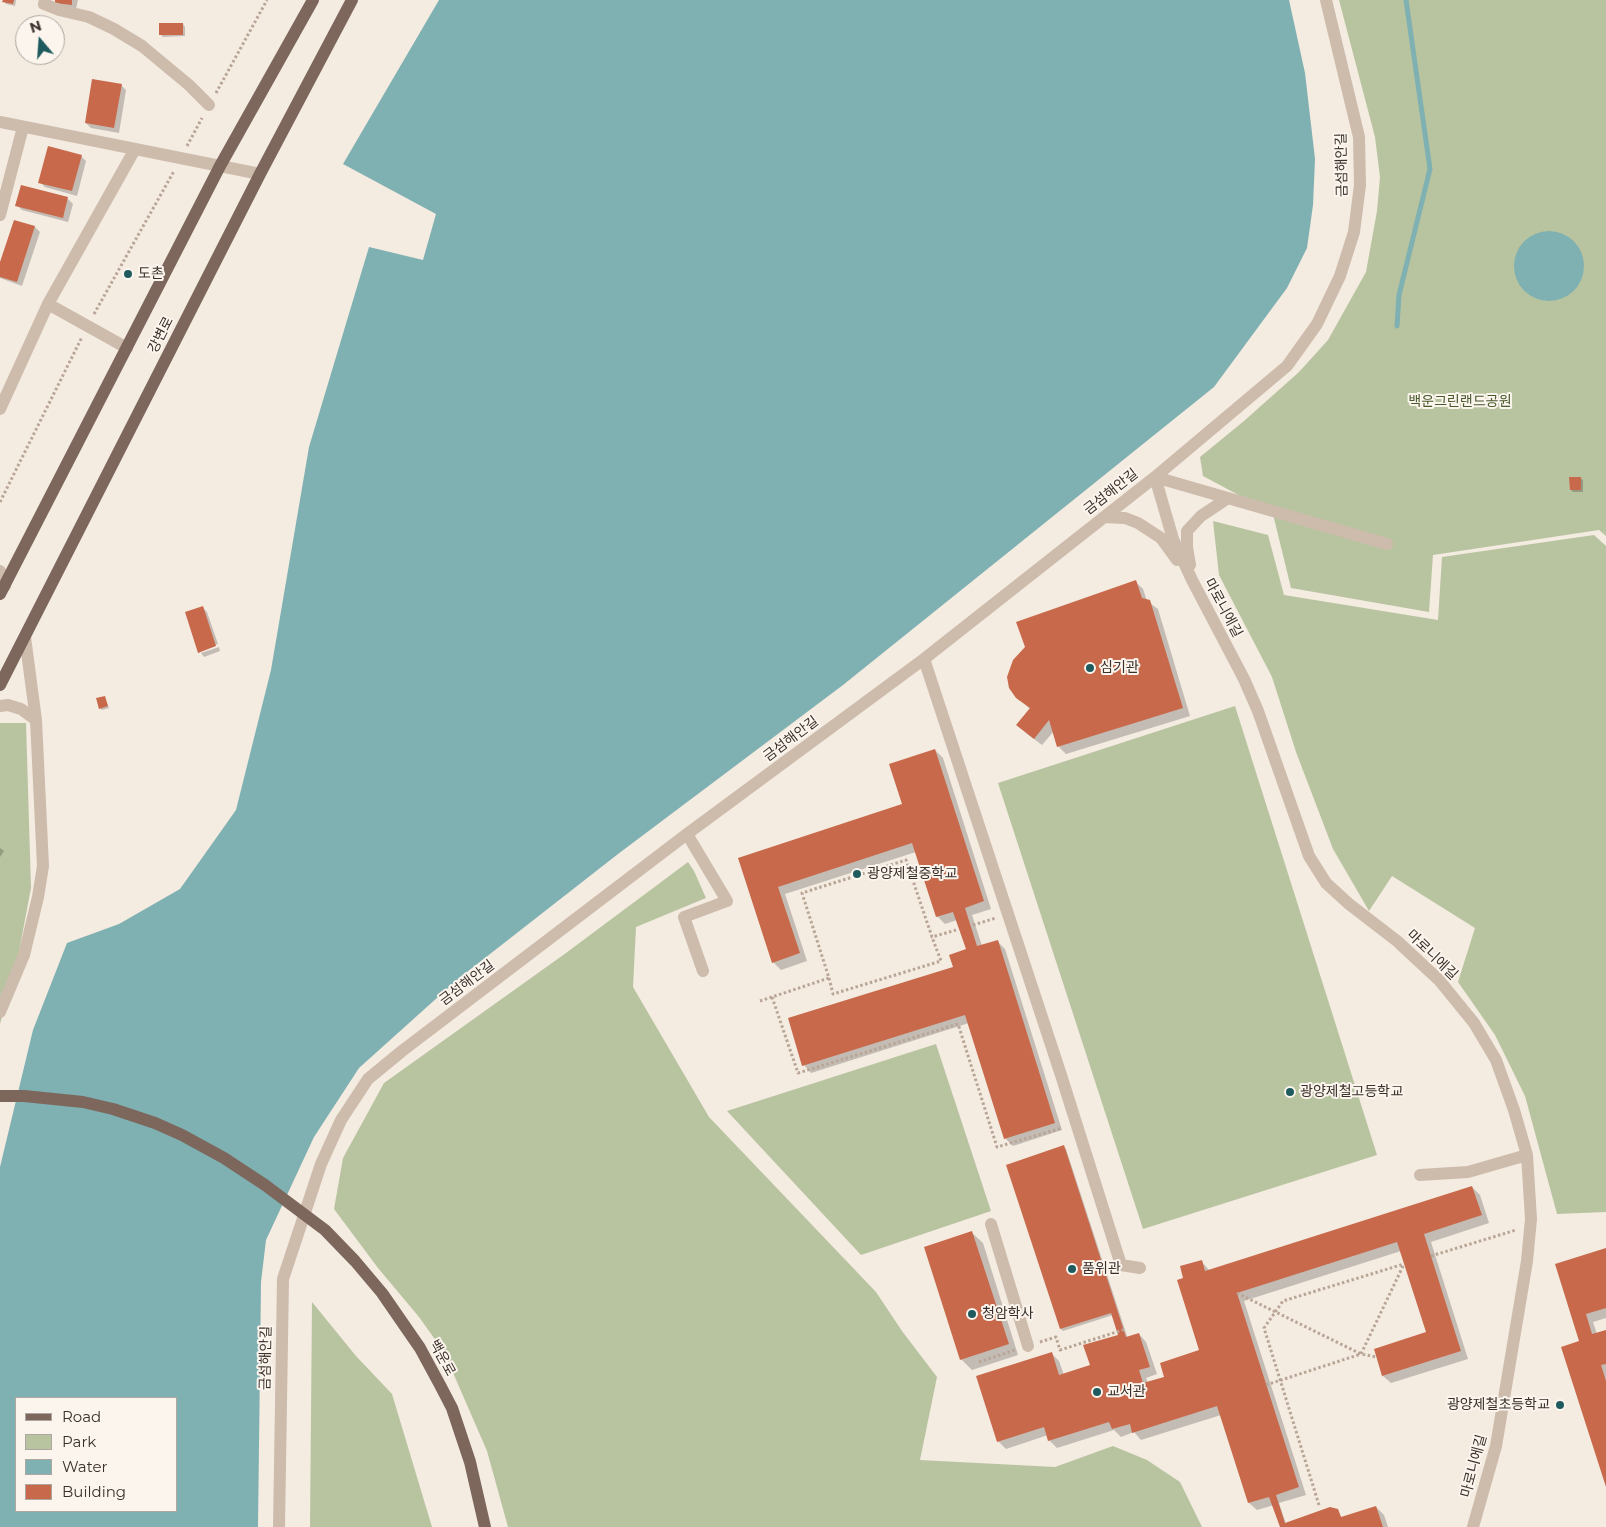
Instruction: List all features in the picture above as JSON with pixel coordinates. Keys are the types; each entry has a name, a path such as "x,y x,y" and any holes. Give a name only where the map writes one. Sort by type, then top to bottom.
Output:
{"main road":[{"name":"강변로","path":"2,590 220,166 313,0"},
{"name":"강변로","path":"0,685 260,174 352,0"},
{"name":"백운로","path":"0,1096 24,1096 83,1102 113,1109 155,1123 224,1158 265,1185 325,1230 382,1293 420,1348 432,1370 452,1408 470,1462 485,1527"}],"street":[{"path":"45,0 44,4 59,10 89,17 142,46 189,85 209,105"},
{"name":"금섬해안길","path":"279,1527 283,1279 321,1164 341,1120 368,1079 687,834 924,658 1155,477 1287,366 1317,324 1340,276 1354,232 1360,185 1359,137 1326,0"},
{"path":"0,122 260,174"},
{"path":"0,215 24,127"},
{"path":"0,409 48,304 134,149"},
{"path":"48,304 127,348"},
{"path":"1155,477 1388,544"},
{"name":"마로니에길","path":"1155,477 1173,539 1192,580 1244,679 1258,711 1309,856 1326,882 1349,904 1397,941 1439,980 1474,1024 1496,1060 1506,1084 1527,1155 1532,1218 1527,1261 1496,1446 1473,1527"},
{"path":"1192,580 1187,547 1188,531 1202,516 1228,498"},
{"path":"1104,517 1125,518 1161,538 1192,580"},
{"path":"0,571 2,590"},
{"path":"0,1012 24,955 38,897 42,866 36,720 24,637"},
{"path":"924,658 1121,1265 1140,1268"},
{"path":"0,706 8,705 22,709 36,720"},
{"path":"687,834 727,901 684,917 703,971"},
{"path":"1420,1175 1468,1172 1527,1155"},
{"path":"991,1224 1028,1346"}],"path":[{"path":"0,502 88,325 267,0"},
{"path":"906,860 941,961 833,994 829,978 802,893 906,860"},
{"path":"973,925 1008,915"},
{"path":"932,937 956,930"},
{"path":"760,1001 829,978"},
{"path":"772,997 798,1073 958,1024 997,1146 1076,1124"},
{"path":"1431,1256 1517,1230"},
{"path":"1266,1384 1280,1380 1360,1354 1404,1264 1283,1301 1264,1328 1280,1380 1319,1505"},
{"path":"1237,1293 1360,1354 1376,1357"},
{"path":"979,1362 1056,1337 1060,1350 1126,1329"}],"green space":[{"name":"백운그린랜드공원","path":"1339,0 1606,0 1606,536 1599,530 1433,555 1429,612 1291,588 1271,506 1246,499 1203,476 1200,457 1299,372 1328,340 1366,272 1377,211 1380,177 1375,137"},
{"path":"1213,521 1268,535 1284,595 1438,620 1442,557 1594,535 1606,546 1606,1212 1557,1214 1525,1096 1495,1035 1458,982 1475,928 1392,876 1369,911 1333,849 1296,752 1272,677 1219,575"},
{"path":"1235,706 1377,1155 1143,1229 998,783"},
{"path":"0,723 26,723 31,888 17,962 0,1024"},
{"path":"688,862 706,898 636,927 633,987 709,1117 876,1292 902,1331 937,1377 920,1460 1055,1467 1113,1446 1147,1460 1180,1482 1202,1527 508,1527 487,1451 444,1352 419,1317 378,1268 334,1209 343,1158 384,1083 566,953"},
{"path":"936,1044 991,1211 861,1255 727,1111"},
{"path":"312,1302 356,1356 392,1394 432,1527 310,1527"}],"water":[{"path":"439,0 1289,0 1305,73 1315,159 1313,205 1307,248 1287,288 1214,387 843,685 618,854 458,979 359,1068 314,1137 266,1240 261,1282 258,1527 0,1527 0,1167 33,1030 67,943 119,924 180,889 236,810 271,670 309,447 369,247 423,260 436,214 343,164"},
{"path":"1549,231 1562,234 1574,241 1581,253 1584,266 1581,279 1574,291 1562,298 1549,301 1536,298 1524,291 1517,279 1514,266 1517,253 1524,241 1536,234"}],"building":[{"path":"3,0 14,0 13,4 2,2"},
{"path":"55,0 72,0 72,5 55,3"},
{"path":"159,23 183,23 183,35 159,35"},
{"path":"92,79 122,84 114,128 85,123"},
{"path":"48,146 82,155 72,191 38,183"},
{"path":"21,185 68,197 63,218 15,206"},
{"path":"14,220 35,226 17,282 0,277 0,262"},
{"path":"1569,477 1581,477 1581,490 1570,490"},
{"name":"심기관","path":"1136,580 1142,598 1150,600 1183,708 1057,747 1049,720 1034,739 1016,725 1030,708 1016,698 1009,688 1007,677 1013,660 1025,647 1016,622"},
{"path":"203,606 216,646 198,653 185,612"},
{"path":"105,696 108,706 99,709 96,698"},
{"path":"935,749 984,901 965,908 977,946 998,940 1055,1123 1004,1139 965,1015 802,1066 788,1018 953,967 949,955 966,949 953,912 936,917 912,843 778,887 800,953 772,963 738,858 902,804 889,764"},
{"path":"1064,1145 1126,1337 1139,1333 1150,1367 1139,1370 1143,1383 1164,1377 1160,1363 1199,1350 1177,1280 1183,1278 1180,1266 1202,1260 1205,1271 1472,1186 1482,1215 1424,1234 1461,1351 1382,1376 1374,1349 1426,1332 1397,1242 1237,1293 1299,1487 1276,1495 1285,1523 1330,1507 1338,1509 1341,1517 1376,1506 1383,1527 1280,1527 1269,1497 1248,1503 1217,1406 1132,1433 1130,1424 1112,1429 1109,1422 1048,1441 1044,1427 997,1442 976,1376 1052,1352 1059,1375 1090,1365 1083,1345 1118,1335 1111,1313 1060,1329 1006,1165"},
{"name":"청암학사","path":"972,1231 1009,1344 960,1360 924,1247"},
{"path":"1606,1248 1606,1308 1586,1314 1592,1334 1606,1330 1606,1364 1601,1365 1606,1381 1606,1487 1561,1347 1579,1341 1555,1264"}],"waterway":[{"path":"1397,326 1399,295 1430,169 1406,0"}],"place":[{"name":"도촌","path":"128,274"},
{"name":"심기관","path":"1090,668"},
{"name":"광양제철중학교","path":"857,874"},
{"name":"광양제철고등학교","path":"1290,1092"},
{"name":"품위관","path":"1072,1269"},
{"name":"청암학사","path":"972,1314"},
{"name":"교서관","path":"1097,1392"},
{"name":"광양제철초등학교","path":"1560,1405"}]}
